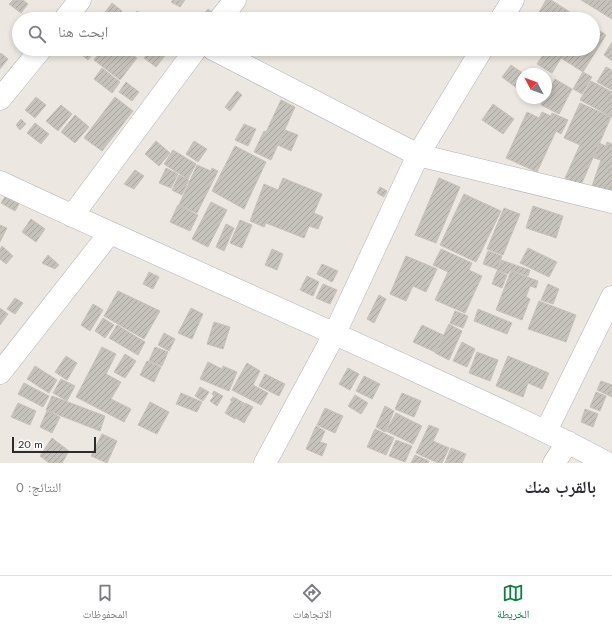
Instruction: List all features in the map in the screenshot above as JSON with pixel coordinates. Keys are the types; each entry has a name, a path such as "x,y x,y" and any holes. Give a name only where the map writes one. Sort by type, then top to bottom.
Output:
{"street":[{"path":"71,12 80,0"},
{"path":"226,12 235,0"},
{"path":"505,12 513,0"},
{"path":"0,100 35,56"},
{"path":"72,216 191,56"},
{"path":"227,56 418,155 612,202"},
{"path":"265,463 334,333 418,155 478,56"},
{"path":"0,182 109,234 334,333 546,431 607,463"},
{"path":"0,373 109,234"},
{"path":"546,431 612,296"},
{"path":"554,463 568,442"}],"building":[{"path":"13,0 23,0 28,4 22,12 20,12 9,4"},
{"path":"173,0 185,0 180,7 171,2"},
{"path":"546,0 551,0 570,12 539,12"},
{"path":"581,0 612,0 612,19"},
{"path":"112,3 122,11 121,12 105,12"},
{"path":"600,31 606,35 600,45"},
{"path":"612,42 612,61 604,55"},
{"path":"1,53 8,59 0,69 0,54"},
{"path":"83,56 91,56 88,60"},
{"path":"97,56 134,56 137,58 120,80 94,60"},
{"path":"146,56 165,56 156,67 144,58"},
{"path":"542,56 593,56 583,72 561,58 552,73 552,68 544,68 537,64"},
{"path":"511,65 516,68 516,88 502,77"},
{"path":"606,67 612,70 612,90 597,82"},
{"path":"102,68 120,82 112,93 94,79"},
{"path":"583,72 592,77 582,94 573,89"},
{"path":"555,79 572,89 559,114 541,105 552,104 552,85"},
{"path":"591,81 612,92 612,117 580,100"},
{"path":"126,82 139,92 132,101 119,92"},
{"path":"237,91 242,95 230,111 225,107"},
{"path":"36,97 46,105 35,118 25,110"},
{"path":"115,97 133,111 102,151 84,138"},
{"path":"281,100 295,107 271,160 254,152 264,131 266,132"},
{"path":"580,103 611,117 581,185 565,178 580,145 564,138"},
{"path":"493,104 514,119 503,134 482,120"},
{"path":"61,105 72,114 58,131 46,121"},
{"path":"527,112 539,118 542,112 551,116 552,113 568,120 561,134 556,131 537,172 506,158"},
{"path":"75,115 89,127 75,143 61,132"},
{"path":"21,119 26,124 20,130 16,125"},
{"path":"35,123 49,134 41,144 27,133"},
{"path":"244,124 256,129 248,146 235,140"},
{"path":"285,130 298,135 291,151 278,145"},
{"path":"156,141 170,153 159,166 145,154"},
{"path":"194,141 207,149 198,162 186,154"},
{"path":"607,142 612,144 612,192 592,186 601,160 594,158 599,143 606,146"},
{"path":"235,146 266,162 244,209 212,191"},
{"path":"173,150 196,164 188,179 164,164"},
{"path":"197,165 211,171 212,168 218,171 197,213 179,205"},
{"path":"166,168 178,174 171,188 159,183"},
{"path":"135,170 144,176 134,189 124,184"},
{"path":"179,175 189,180 182,195 172,190"},
{"path":"283,178 322,194 314,213 323,217 318,229 309,226 304,238 266,223 264,227 250,221 264,184 278,190"},
{"path":"439,178 460,187 436,243 415,235"},
{"path":"380,187 387,191 384,197 377,193"},
{"path":"8,192 21,200 15,211 1,203"},
{"path":"464,194 501,211 476,262 440,245"},
{"path":"211,202 227,210 208,247 192,239"},
{"path":"178,205 198,215 190,231 170,222"},
{"path":"533,206 563,216 556,238 526,228"},
{"path":"504,208 520,214 503,255 487,249"},
{"path":"31,219 45,229 36,242 22,232"},
{"path":"240,220 252,225 242,248 230,243"},
{"path":"226,224 234,228 224,251 216,247"},
{"path":"0,225 7,228 0,242"},
{"path":"2,246 13,256 6,264 0,259 0,249"},
{"path":"528,248 557,262 549,277 520,263"},
{"path":"272,249 283,254 277,270 265,265"},
{"path":"441,249 472,263 469,270 482,276 465,313 435,300 448,272 433,265"},
{"path":"488,251 502,256 497,269 483,264"},
{"path":"48,255 59,265 55,269 42,263"},
{"path":"406,256 437,269 426,292 413,286 406,301 390,294"},
{"path":"501,260 530,270 528,276 510,270 508,274 497,270"},
{"path":"322,264 338,271 332,282 317,274"},
{"path":"497,271 507,275 502,288 492,284"},
{"path":"511,271 538,281 536,288 530,286 526,297 530,299 522,320 496,310"},
{"path":"149,272 159,277 153,289 143,284"},
{"path":"307,276 319,282 313,296 300,290"},
{"path":"323,284 337,290 330,304 316,298"},
{"path":"548,284 559,289 553,304 541,300"},
{"path":"118,291 160,311 144,339 104,316"},
{"path":"379,295 386,299 374,323 367,319"},
{"path":"15,298 23,303 15,314 7,309"},
{"path":"539,301 576,315 566,342 528,329"},
{"path":"93,304 103,310 90,331 81,325"},
{"path":"0,308 8,314 0,325"},
{"path":"191,308 203,314 192,339 178,333"},
{"path":"478,309 512,323 507,334 474,321"},
{"path":"455,311 468,316 463,328 450,323"},
{"path":"103,318 114,325 105,338 95,331"},
{"path":"214,322 230,327 223,349 207,344"},
{"path":"449,324 462,331 449,360 435,353"},
{"path":"117,325 145,342 138,355 109,338"},
{"path":"422,325 443,335 435,352 413,342"},
{"path":"164,333 175,339 169,351 158,345"},
{"path":"462,342 475,349 467,367 453,361"},
{"path":"102,347 116,354 106,374 121,382 111,399 131,409 124,422 76,397"},
{"path":"155,347 168,352 162,366 149,361"},
{"path":"477,352 498,360 490,381 469,373"},
{"path":"125,354 136,361 125,378 114,372"},
{"path":"66,356 77,363 67,380 55,372"},
{"path":"508,356 549,373 542,389 528,383 523,397 496,386"},
{"path":"147,361 161,367 154,382 140,375"},
{"path":"208,362 222,369 223,366 237,372 229,391 200,379"},
{"path":"247,363 260,371 253,385 268,393 261,405 232,390"},
{"path":"35,366 57,380 49,393 27,379"},
{"path":"348,368 359,374 350,390 339,384"},
{"path":"265,374 285,384 279,396 259,386"},
{"path":"364,376 380,384 372,399 356,391"},
{"path":"61,379 75,386 67,401 53,393"},
{"path":"601,381 612,385 612,397 597,390"},
{"path":"24,383 49,396 43,407 18,394"},
{"path":"200,387 209,392 203,401 195,396"},
{"path":"214,391 223,396 217,406 210,401 214,396 212,394"},
{"path":"596,392 606,396 600,411 590,407"},
{"path":"181,393 202,402 197,412 176,404"},
{"path":"402,393 421,401 414,417 395,409"},
{"path":"355,395 368,403 361,414 348,406"},
{"path":"52,396 105,416 100,431 46,410"},
{"path":"233,397 244,403 235,419 225,413 232,401 230,400"},
{"path":"150,402 169,412 157,434 138,425"},
{"path":"18,403 36,411 30,425 11,417"},
{"path":"245,403 253,407 244,423 236,418"},
{"path":"385,406 394,411 385,432 376,427"},
{"path":"325,408 343,416 335,433 317,425"},
{"path":"585,409 598,414 593,427 581,422"},
{"path":"47,411 60,417 52,433 40,427"},
{"path":"396,413 422,426 413,444 386,431"},
{"path":"429,425 439,429 433,441 449,448 442,463 438,463 416,453"},
{"path":"316,426 325,431 320,442 327,444 322,456 306,449"},
{"path":"375,429 394,438 386,455 367,447"},
{"path":"102,434 117,441 107,463 91,456"},
{"path":"52,438 69,451 62,463 49,463 40,456"},
{"path":"396,440 412,446 405,462 389,456"},
{"path":"451,448 466,454 462,463 445,463"},
{"path":"415,455 429,461 428,463 411,463"}]}
